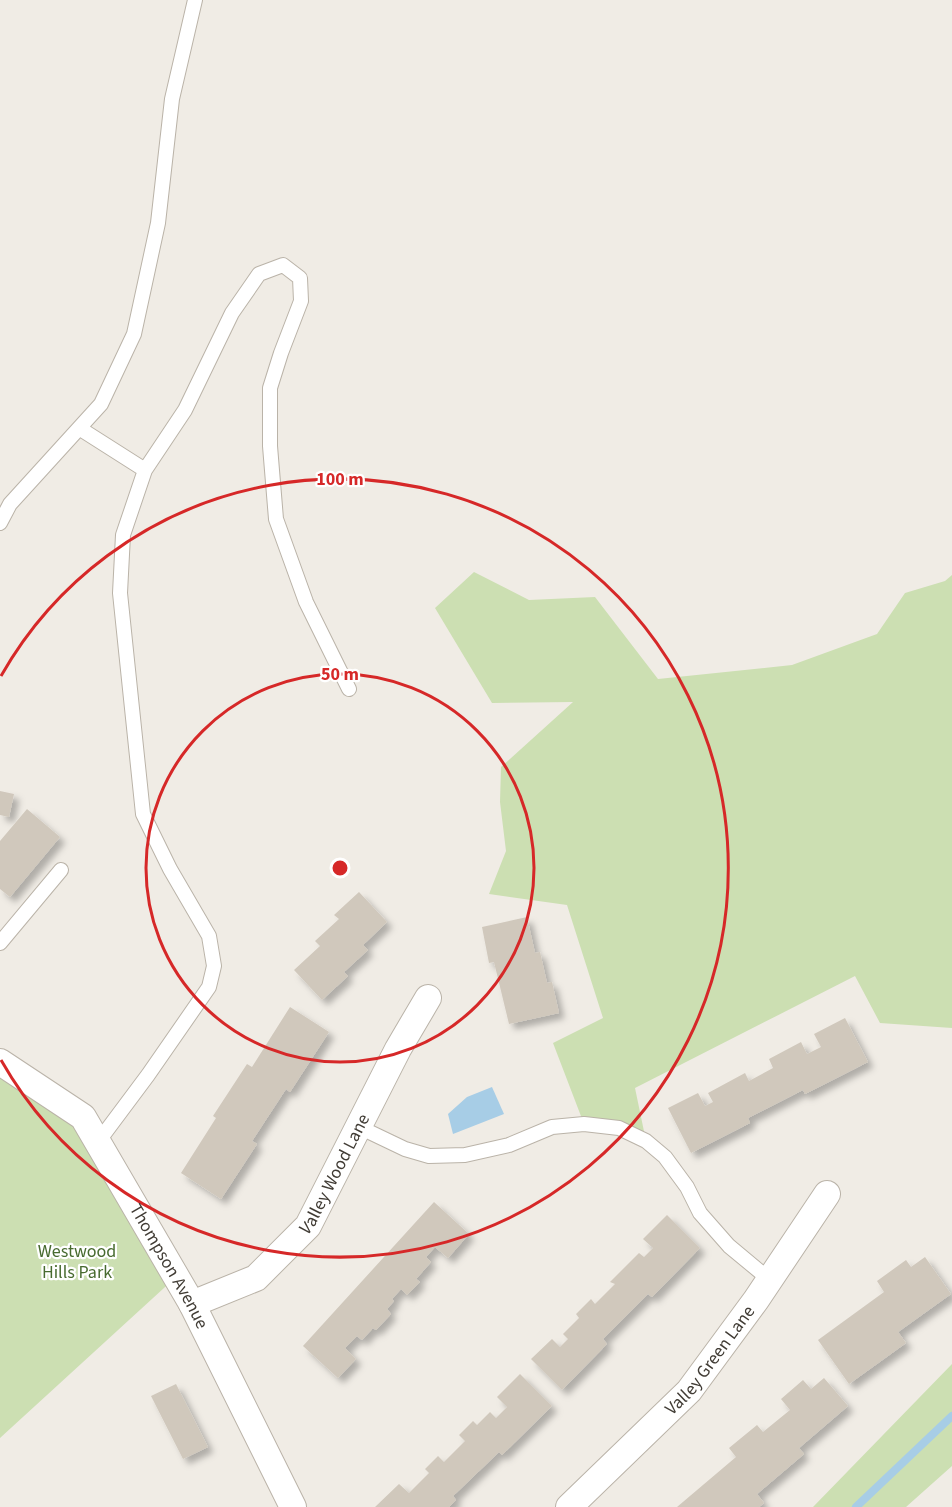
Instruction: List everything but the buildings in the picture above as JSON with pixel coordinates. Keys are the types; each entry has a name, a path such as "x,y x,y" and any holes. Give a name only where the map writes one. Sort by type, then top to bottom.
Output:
{"street":[{"name":"Valley Wood Lane","path":"192,1304 256,1278 308,1226 358,1127 428,998"},
{"name":"Thompson Avenue","path":"0,1062 83,1117 192,1304 293,1507"},
{"name":"Valley Green Lane","path":"569,1507 689,1390 770,1280 827,1194"}],"lane":[{"path":"0,523 10,504 101,404 134,334 158,223 172,99 195,0"},
{"path":"98,1142 209,987 214,966 209,936 170,869 143,814 120,593 123,535 145,470 185,410 232,313 259,274 283,265 300,278 301,301 270,388 270,446 276,519 306,602 349,689"},
{"path":"79,428 145,470"},
{"path":"0,943 61,870"},
{"path":"358,1127 405,1149 429,1156 465,1155 509,1145 552,1128 584,1124 619,1128 646,1141 665,1157 707,1222 729,1246 770,1280"}],"green space":[{"path":"474,572 529,600 595,597 658,679 792,665 877,634 905,593 945,581 952,575 952,1028 880,1023 855,976 635,1088 646,1141 584,1124 553,1043 603,1018 567,905 489,894 506,851 500,802 501,767 573,702 492,703 435,608"},
{"name":"Westwood Hills Park","path":"0,1062 83,1117 176,1277 0,1438"},
{"path":"952,1364 952,1466 906,1507 813,1507"}],"water":[{"path":"492,1087 504,1114 453,1134 448,1114 467,1097"}],"waterway":[{"path":"856,1507 952,1416"}]}
